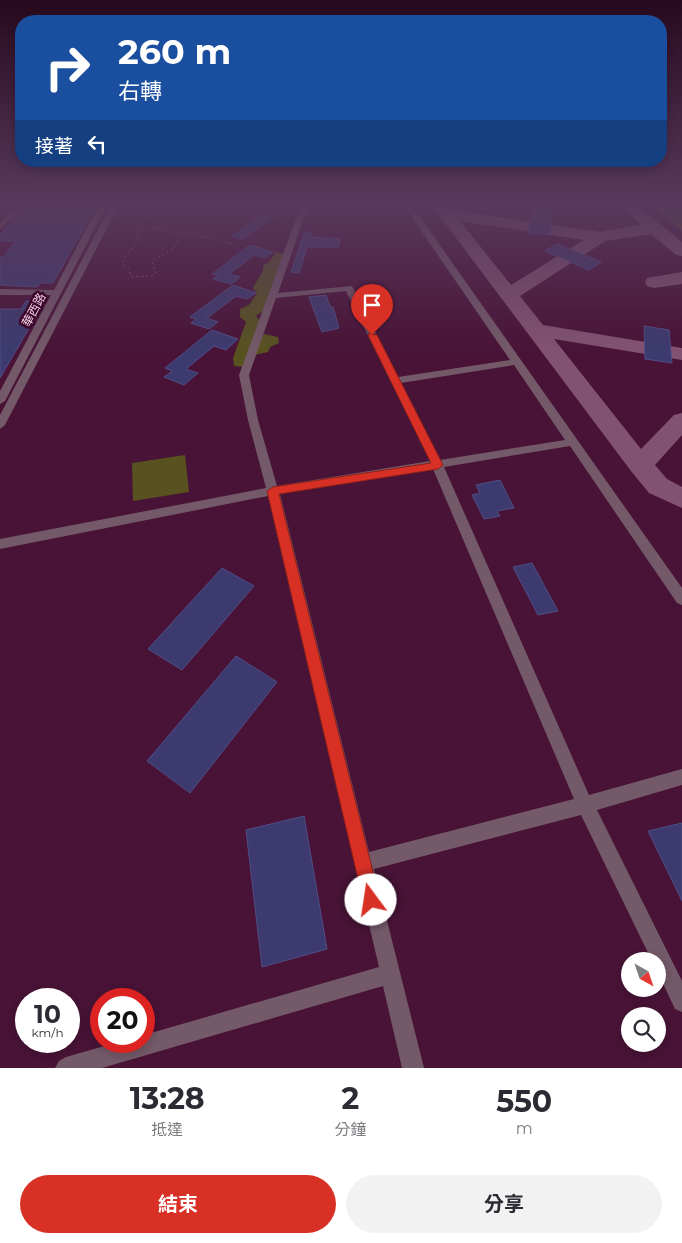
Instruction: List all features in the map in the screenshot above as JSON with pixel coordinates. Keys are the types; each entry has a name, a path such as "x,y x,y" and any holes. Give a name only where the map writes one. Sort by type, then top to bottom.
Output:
{"street":[{"name":"華西路","path":"0,401 78,253"},
{"path":"0,425 90,253"},
{"path":"288,253 244,375 253,420 273,491 413,1068"},
{"path":"440,253 682,599"},
{"path":"272,296 349,288 438,465 586,805 682,1002"},
{"path":"0,292 57,293"},
{"path":"395,381 516,362"},
{"path":"0,544 273,491 574,442"},
{"path":"362,863 586,805 682,777"},
{"path":"66,1068 390,974"}],"path":[{"path":"128,253 124,258 123,264 129,269 131,277 150,276 156,273 152,266 152,261 168,253"}],"shaded area":[{"path":"275,253 286,254 267,308 256,316 261,322 244,367 234,366 233,358 246,322 240,317 240,309 249,305 257,293 253,288 263,270 263,266 270,261"},
{"path":"264,334 278,337 279,343 270,347 268,352 255,355 258,340"},
{"path":"185,455 189,492 133,501 132,463"}],"building":[{"path":"7,253 70,253 53,283 40,283 37,287 0,285 0,257 4,257"},
{"path":"240,253 272,253 265,258 254,255 229,274 240,277 231,284 213,279 218,275 212,274"},
{"path":"298,253 305,253 299,273 291,272"},
{"path":"549,253 579,253 601,262 589,270"},
{"path":"233,285 256,293 247,299 236,296 207,318 218,322 209,329 191,323 196,319 190,317"},
{"path":"326,295 330,307 333,307 339,328 322,332 309,297"},
{"path":"26,301 45,301 0,378 0,309 21,309"},
{"path":"644,326 669,330 672,363 645,359"},
{"path":"212,330 238,339 226,350 214,346 186,369 198,373 184,385 164,377 172,371 165,368"},
{"path":"500,480 514,508 497,511 500,516 484,519 472,495 480,493 476,485"},
{"path":"532,563 558,611 538,615 513,567"},
{"path":"222,568 254,586 182,670 148,649"},
{"path":"236,656 277,682 190,793 147,761"},
{"path":"304,816 327,949 262,967 246,830"},
{"path":"682,823 682,901 648,831"}],"taxiway":[{"path":"476,253 640,465"},
{"path":"509,295 575,253"},
{"path":"654,282 682,278"},
{"path":"536,330 682,354"},
{"path":"640,465 682,421"},
{"path":"640,465 658,486 682,498"}],"route":[{"path":"371,900 273,491 438,465 372,335"}]}
